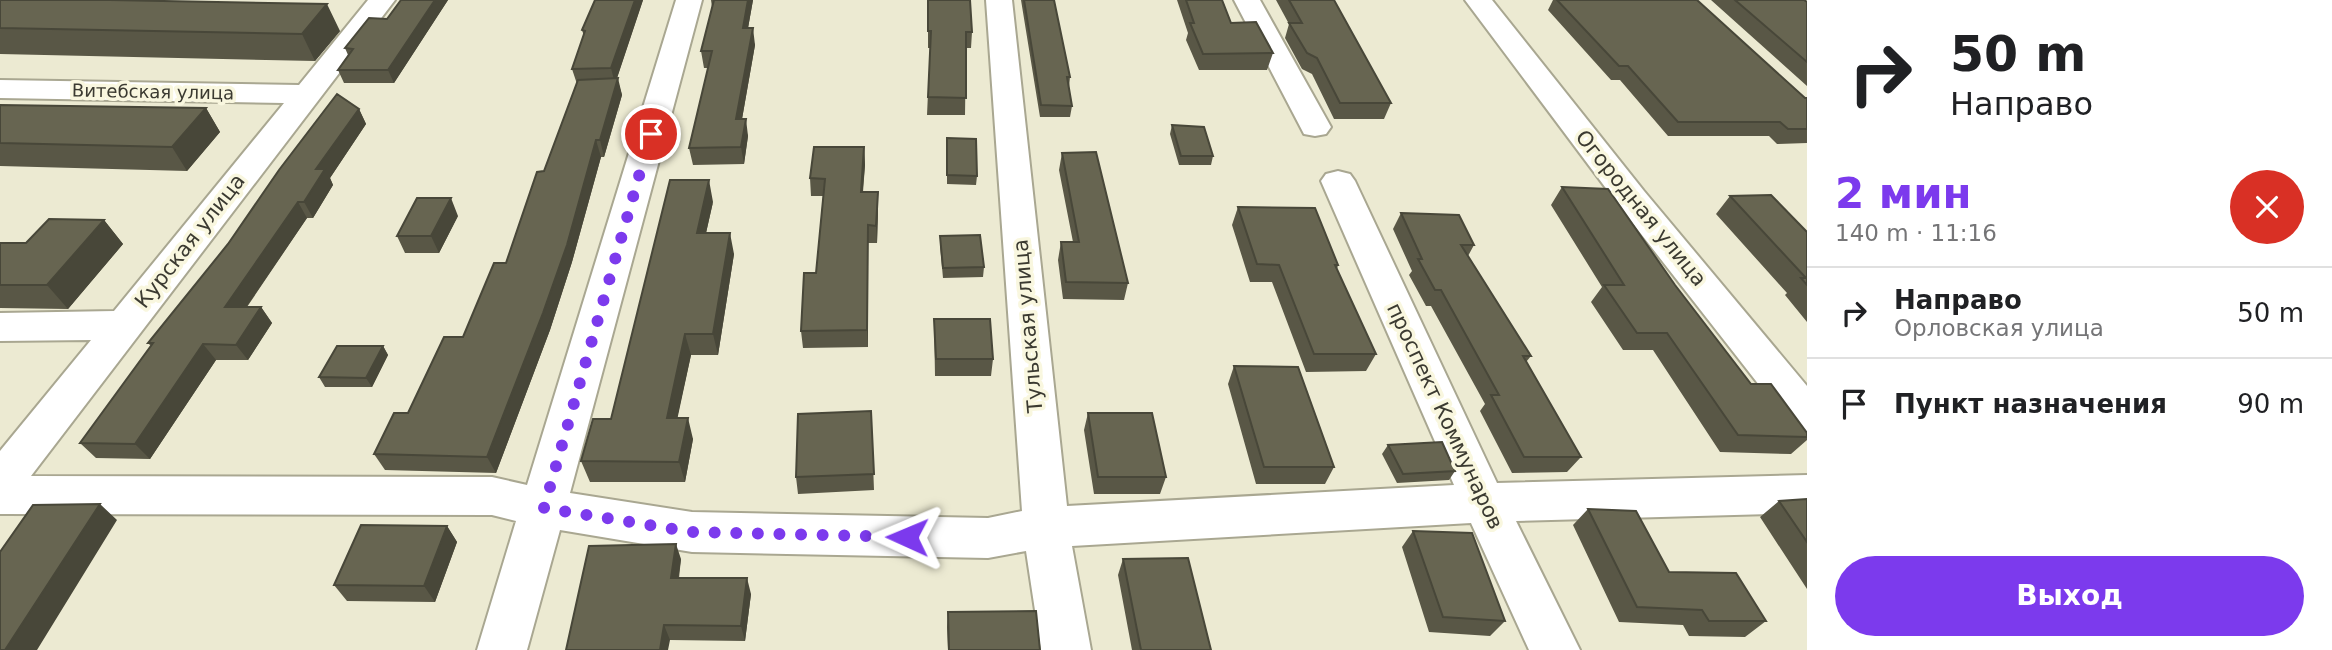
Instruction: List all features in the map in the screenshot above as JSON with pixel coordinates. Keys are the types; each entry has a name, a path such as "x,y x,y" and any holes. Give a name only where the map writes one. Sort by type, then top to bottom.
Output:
{"street":[{"name":"Курская улица","path":"0,483 382,0"},
{"path":"502,650 689,0"},
{"name":"Тульская улица","path":"999,0 1046,527 1066,650"},
{"path":"1247,0 1315,127"},
{"name":"Огородная улица","path":"1478,0 1632,199 1807,415"},
{"name":"Витебская улица","path":"0,89 306,94"},
{"name":"проспект Коммунаров","path":"1338,181 1484,503 1555,650"},
{"path":"0,327 123,326"},
{"path":"0,495 492,496 544,508 692,532 988,538 1046,527 1484,503 1807,494"}],"building":[{"path":"0,0 327,4 302,34 0,28"},
{"path":"401,0 435,0 388,70 338,70 353,49 345,48 369,18 387,19"},
{"path":"595,0 635,0 611,68 572,69 585,31 582,30"},
{"path":"714,0 748,0 743,28 753,28 736,119 746,119 741,147 689,148 712,51 701,51"},
{"path":"928,0 970,0 972,32 966,32 966,98 928,97 931,31 928,31"},
{"path":"1024,0 1054,0 1070,77 1067,77 1072,106 1041,105"},
{"path":"1186,0 1222,0 1231,23 1256,22 1273,53 1203,54 1190,23 1194,23"},
{"path":"1289,0 1334,0 1391,103 1340,103 1317,58 1307,53 1289,23 1302,23"},
{"path":"1557,0 1697,0 1807,98 1807,129 1788,129 1780,122 1678,122 1628,66 1619,66"},
{"path":"1735,0 1807,2 1807,62"},
{"path":"618,78 600,140 596,140 567,245 487,457 374,454 394,413 408,413 444,337 463,337 494,263 506,263 537,172 544,171 578,80"},
{"path":"337,94 359,109 316,169 325,169 304,202 298,202 225,307 261,307 236,345 203,344 135,444 80,443 153,343 148,343 228,244 279,170"},
{"path":"0,105 206,108 172,147 0,143"},
{"path":"1172,125 1204,127 1213,156 1181,156"},
{"path":"947,138 976,139 977,176 947,175"},
{"path":"814,147 864,147 861,192 878,192 876,226 868,225 867,330 801,331 804,273 816,273 825,179 810,178"},
{"path":"1096,152 1128,283 1066,282 1061,242 1079,242 1062,153"},
{"path":"670,180 709,180 697,233 730,233 713,334 685,334 667,418 688,418 679,462 581,461 593,419 611,419"},
{"path":"1562,187 1608,189 1675,285 1751,384 1771,384 1807,433 1807,437 1738,435 1667,333 1637,333 1604,285 1624,285"},
{"path":"1771,195 1807,232 1807,285 1801,278 1806,278 1730,196"},
{"path":"417,198 451,198 431,236 397,236"},
{"path":"1238,207 1315,208 1338,265 1335,265 1376,354 1314,354 1279,265 1257,264"},
{"path":"1401,213 1459,215 1474,245 1461,245 1531,356 1523,356 1581,457 1524,457 1491,395 1499,395 1441,290 1435,290 1418,259 1422,259"},
{"path":"49,219 104,220 47,285 0,285 0,243 26,243"},
{"path":"980,235 984,267 943,268 940,236"},
{"path":"934,319 990,319 993,359 936,359"},
{"path":"337,346 383,346 366,378 319,377"},
{"path":"1234,366 1298,367 1334,467 1264,467"},
{"path":"871,411 874,474 796,477 798,414"},
{"path":"1088,413 1152,413 1166,477 1098,477"},
{"path":"1442,442 1455,471 1403,474 1388,445"},
{"path":"1807,499 1807,542 1779,501"},
{"path":"100,504 5,650 0,650 0,552 33,505"},
{"path":"1588,509 1636,511 1669,572 1736,573 1766,621 1709,621 1702,610 1637,607"},
{"path":"361,525 447,526 424,586 334,585"},
{"path":"1413,531 1472,533 1505,621 1443,617"},
{"path":"676,544 671,578 747,578 741,626 664,625 660,650 566,650 589,546"},
{"path":"1188,558 1211,650 1141,650 1123,559"},
{"path":"1036,611 1040,650 949,650 948,612"}],"route":[{"path":"651,134 544,508 692,532 907,537"}]}
